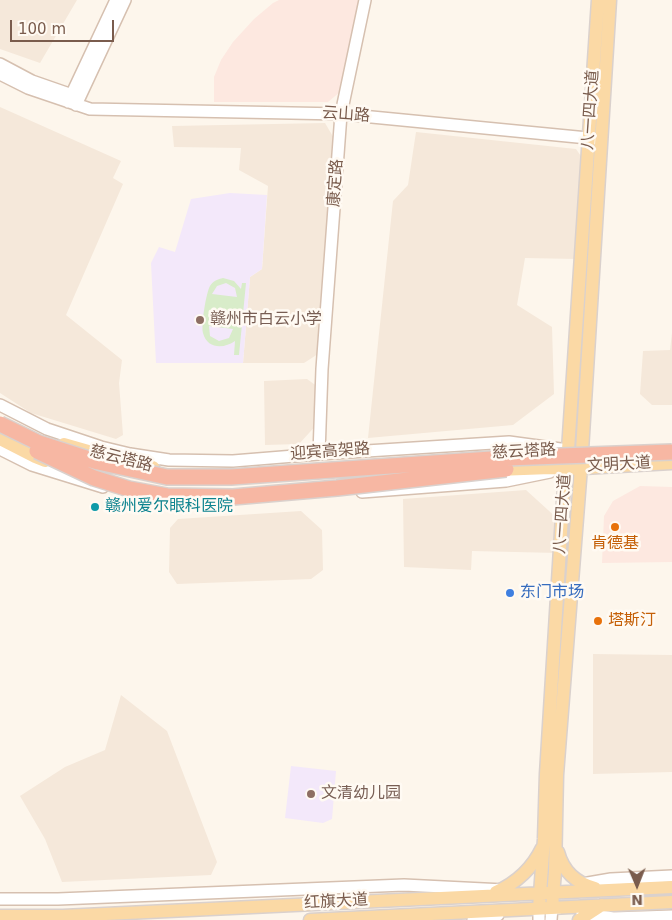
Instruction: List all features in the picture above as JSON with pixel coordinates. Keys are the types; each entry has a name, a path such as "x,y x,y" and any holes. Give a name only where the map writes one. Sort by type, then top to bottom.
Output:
{"highway":[{"name":"迎宾高架路","path":"0,424 39,443 98,462 167,477 231,477 506,458 672,452"},
{"name":"迎宾高架路","path":"0,433 36,451 97,471 167,484 231,486 507,465 672,458"},
{"path":"36,451 85,474 129,489 166,496 233,497 337,488 506,469"},
{"path":"98,462 133,468 186,471 231,470 333,461 508,453"}],"main road":[{"name":"八一四大道","path":"543,911 547,892 582,467 596,139 598,0"},
{"name":"八一四大道","path":"550,838 546,774 566,468 610,0"},
{"name":"慈云塔路","path":"0,416 42,437 117,458 169,470 186,471"},
{"name":"慈云塔路","path":"0,439 35,457 85,474"},
{"name":"文明大道","path":"568,450 582,448 672,447"},
{"name":"慈云塔路","path":"508,453 568,450"},
{"name":"文明大道","path":"566,468 672,463"},
{"name":"慈云塔路","path":"506,469 566,468"},
{"path":"494,892 518,879 530,867 550,838 564,868 573,877 582,884 607,889"},
{"name":"红旗大道","path":"0,916 63,916 494,892 672,887"},
{"name":"红旗大道","path":"310,920 477,915 602,905 672,902"},
{"path":"582,917 602,905"},
{"path":"477,915 507,917"}],"street":[{"path":"74,100 116,0"},
{"path":"74,100 125,0"},
{"name":"康定路","path":"319,454 322,369 341,114 365,0"},
{"name":"云山路","path":"0,64 90,109 341,114 596,139"},
{"name":"云山路","path":"0,74 28,88 74,100"},
{"name":"慈云塔路","path":"0,405 46,429 101,447 169,460 233,461 509,442 568,450"},
{"name":"慈云塔路","path":"0,448 32,465 93,485 165,499 232,504 506,481 566,468"},
{"path":"547,892 611,879 672,876"},
{"path":"0,899 58,899 404,885 494,892"},
{"path":"507,917 543,911 582,917 672,916"},
{"path":"543,911 551,920"}],"shaded area":[{"path":"0,0 77,0 40,63 0,49"},
{"path":"279,0 360,0 340,92 328,102 214,102 214,77 221,60 233,42 254,19"},
{"path":"0,107 121,161 113,178 123,184 66,315 122,360 119,383 123,435 116,439 31,413 0,393"},
{"path":"325,123 335,140 318,354 304,363 243,363 250,277 262,269 268,186 239,170 241,148 174,147 172,126"},
{"path":"416,132 576,149 585,162 577,259 525,258 517,305 552,327 554,394 513,425 368,438 393,201 408,185"},
{"name":"赣州市白云小学","path":"230,193 267,195 262,269 250,277 243,363 156,363 151,263 159,247 175,252 191,199"},
{"path":"672,333 672,405 652,405 640,394 643,351 670,350"},
{"path":"307,379 318,387 320,421 299,444 265,445 264,381"},
{"path":"640,486 672,487 672,562 602,563 604,516 613,501"},
{"path":"526,490 559,520 558,553 472,551 471,570 404,567 403,499"},
{"path":"301,511 322,530 323,570 311,579 177,584 169,572 170,528 178,519"},
{"path":"593,654 672,655 672,772 593,774"},
{"path":"121,695 167,731 217,862 211,875 62,882 45,839 20,796 65,767 105,750"},
{"name":"文清幼儿园","path":"291,766 336,771 332,819 323,823 285,818"}],"green space":[{"path":"223,278 234,281 241,289 242,283 246,283 239,355 234,355 235,341 221,346 212,345 203,333 203,316 208,290 216,280","holes":["226,283 235,288 237,297 212,294 217,286","209,326 233,329 229,338 219,341 210,336"]}],"place":[{"name":"赣州市白云小学","path":"200,320"},
{"name":"赣州爱尔眼科医院","path":"95,507"},
{"name":"肯德基","path":"615,527"},
{"name":"东门市场","path":"510,593"},
{"name":"塔斯汀","path":"598,621"},
{"name":"文清幼儿园","path":"311,794"}]}
